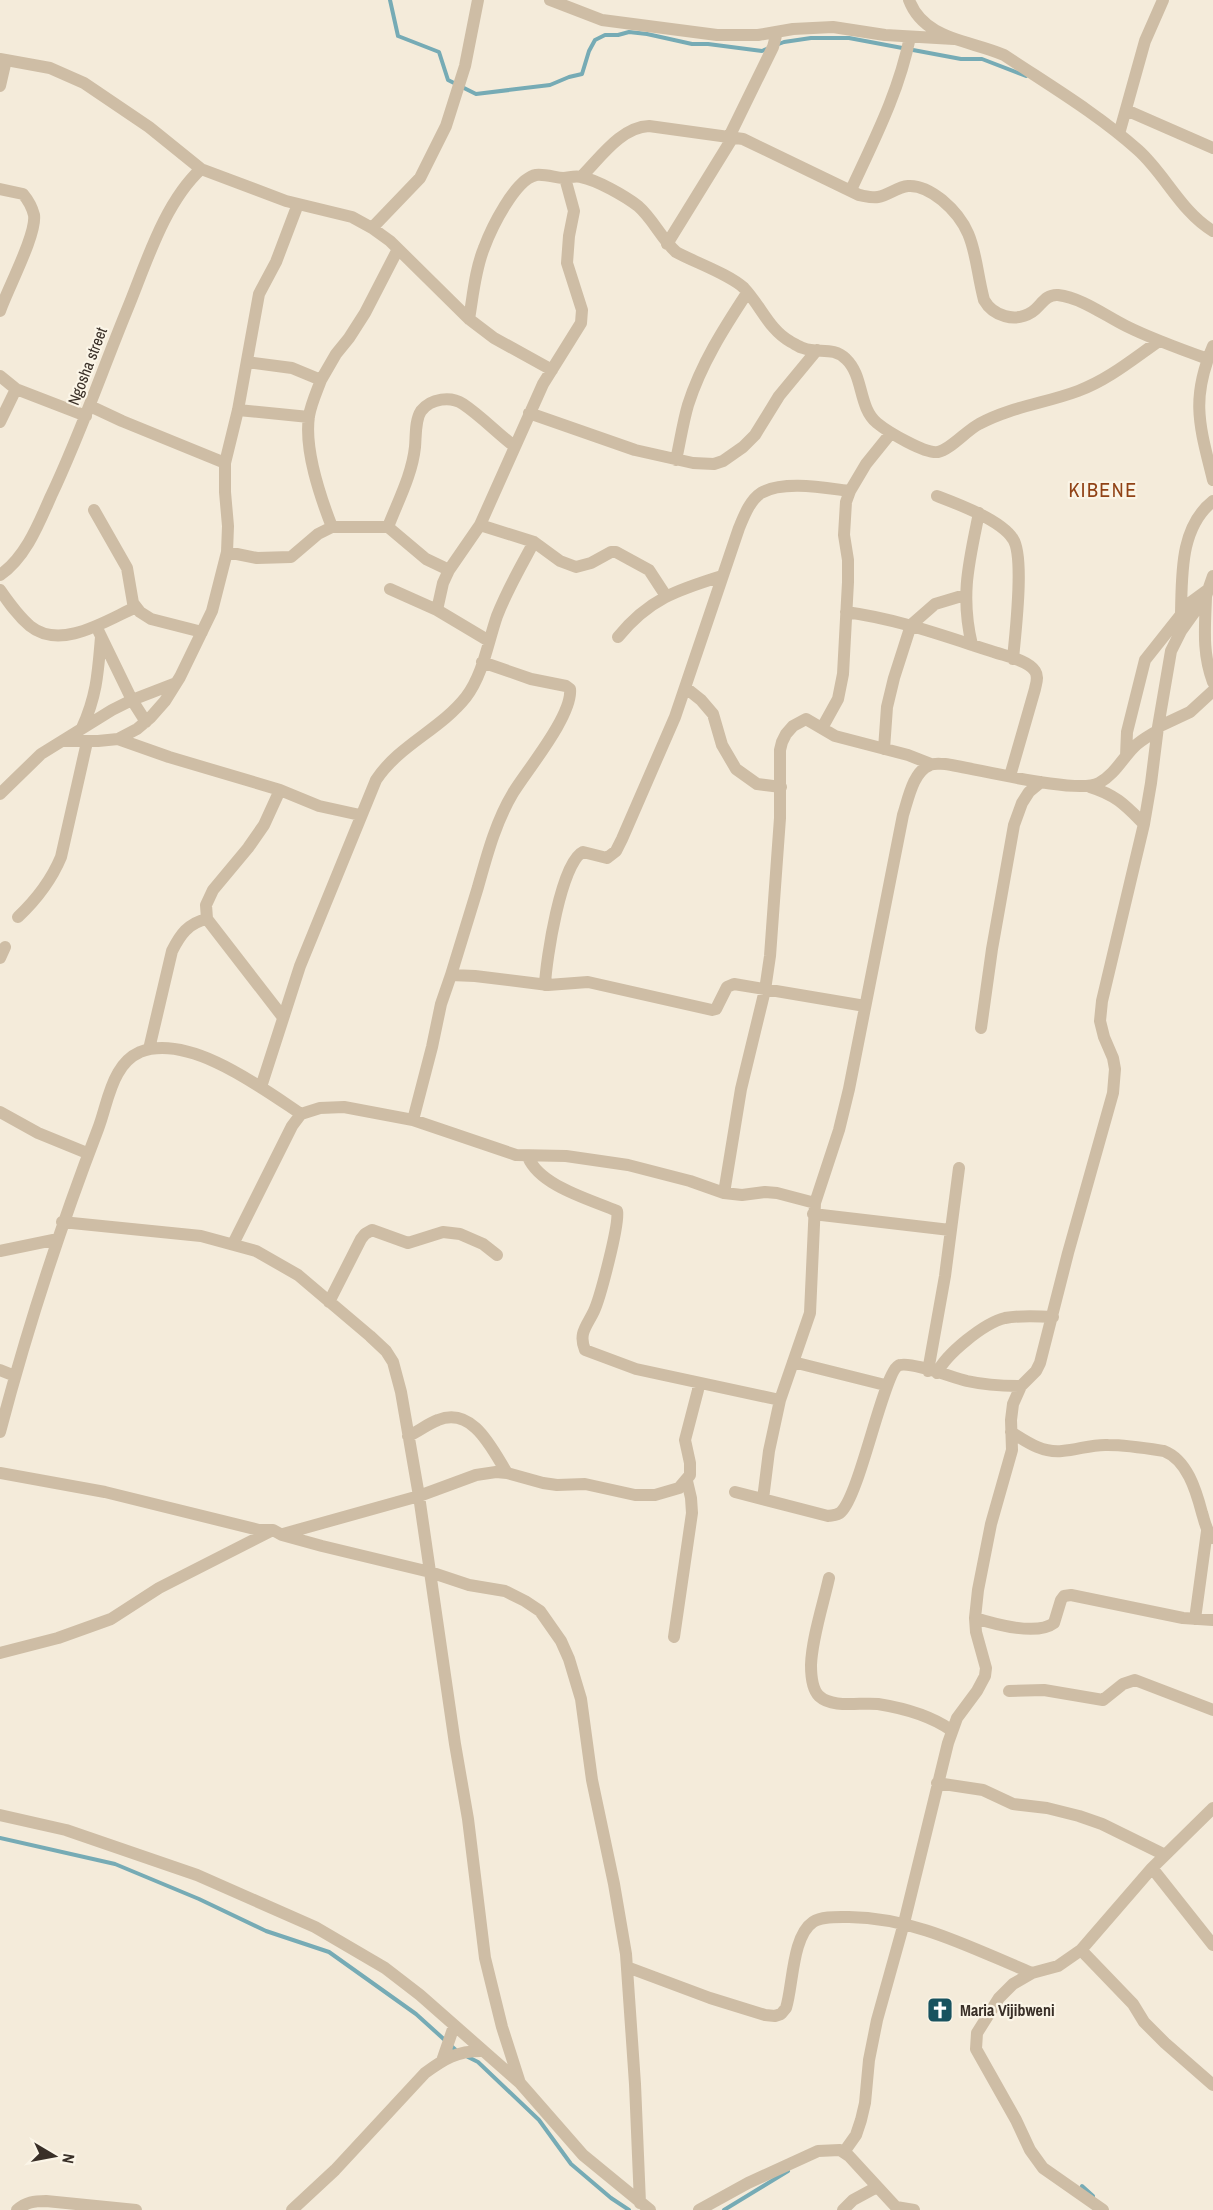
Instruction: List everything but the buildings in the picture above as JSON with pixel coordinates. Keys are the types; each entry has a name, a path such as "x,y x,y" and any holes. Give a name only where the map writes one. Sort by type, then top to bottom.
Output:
{"street":[{"path":"372,228 420,178 438,142 454,104 465,66 478,0"},
{"path":"550,0 602,20 621,24 717,35 758,35 833,27 910,37 954,39"},
{"path":"909,0 920,19 933,31 1004,55 1119,134 1156,169 1192,214 1213,231"},
{"path":"1119,134 1145,40 1163,0"},
{"path":"667,244 731,137 777,32"},
{"path":"850,190 891,103 910,37"},
{"path":"0,86 3,60 50,68 68,74 148,127 201,169 286,201 352,217 372,228 398,249 469,320 494,338 552,370"},
{"path":"1126,110 1213,148"},
{"path":"581,177 614,143 638,126 731,137 761,147 859,195 880,197 899,188 910,186 931,192 949,206 968,230 984,300 988,307 998,315 1010,317 1025,315 1035,310 1048,297 1058,295 1080,302 1209,365"},
{"name":"Ngosha street","path":"1,574 20,555 28,542 67,463 111,347 160,232 177,199 201,169"},
{"path":"469,320 483,248 508,201 524,180 535,175 581,177 621,195 639,208 676,252 731,280 747,292 769,324 787,339 804,349 833,351 847,360 853,368 868,412 876,422 891,433 928,451 939,452 981,423 1041,401 1080,391 1104,379 1159,341"},
{"path":"437,610 443,583 449,570 480,525 543,384 578,330 582,317 567,263 574,211 565,178"},
{"path":"0,188 23,194 31,205 34,220 19,267 0,311"},
{"path":"118,739 146,722 165,701 212,610 226,552 228,526 225,463 238,410 259,294 276,262 298,204"},
{"path":"332,527 320,494 311,457 309,417 321,380 365,313 398,249"},
{"path":"676,460 688,405 700,375 715,342 747,292"},
{"path":"1213,346 1198,396 1198,413 1213,480"},
{"path":"529,413 644,453 676,460 714,464 723,461 743,447 755,435 779,396 817,350"},
{"path":"247,362 292,368 321,380"},
{"path":"0,376 16,389 129,424 225,463"},
{"path":"0,422 16,389"},
{"path":"388,527 413,459 418,418 421,411 430,403 450,400 462,403 514,446"},
{"path":"238,410 309,417"},
{"path":"822,728 838,699 842,685 848,560 844,516 850,491 866,464 891,433"},
{"path":"544,985 545,966 554,919 574,859 583,852 607,858 616,851 664,746 686,688 739,528 749,506 761,494 774,489 792,487 850,491"},
{"path":"937,496 979,513 1009,534 1016,544 1019,590 1013,659"},
{"path":"1181,613 1182,580 1188,538 1198,516 1213,501"},
{"path":"94,510 127,568 129,591 136,607 151,619 202,632"},
{"path":"972,645 967,623 965,595 968,566 979,513"},
{"path":"480,525 534,542 560,561 576,567 591,563 605,554 616,552 649,570 666,596"},
{"path":"226,552 256,558 291,557 318,534 332,527 388,527 426,559 449,570"},
{"path":"261,1087 300,966 376,780 385,766 414,741 431,731 468,695 497,616 534,542"},
{"path":"618,637 634,618 666,596 722,576"},
{"path":"1126,756 1127,732 1145,660 1181,613 1209,587"},
{"path":"1209,587 1204,642 1206,660 1213,682"},
{"path":"844,2152 856,2134 861,2120 877,2020 904,1923 951,1730 963,1707 985,1676 986,1668 976,1632 975,1618 991,1524 1012,1450 1013,1404 1021,1386 1036,1371 1040,1363 1113,1093 1115,1069 1100,1021 1102,1001 1144,824 1157,729 1172,651 1177,638 1209,587"},
{"path":"390,589 437,610 489,641"},
{"path":"0,590 20,617 33,628 49,634 99,632 136,607"},
{"path":"884,749 887,707 911,625 935,604 965,595"},
{"path":"846,612 877,616 911,625 1013,659 1033,668 1037,678 1010,776"},
{"path":"99,632 132,700 146,722"},
{"path":"82,729 93,704 97,686 99,632"},
{"path":"413,1120 441,1004 500,819 512,794 550,737 568,705 571,694 566,686 531,679 482,662"},
{"path":"0,795 41,754 132,700 176,683"},
{"path":"686,688 713,714 727,758 736,769 757,784 781,787"},
{"path":"1090,787 1119,767 1135,746 1157,729 1190,712 1213,691"},
{"path":"724,1193 741,1089 765,990 774,917 781,787 780,750 786,734 793,726 806,719 835,736 908,755 931,764 945,764 1041,782 1090,787 1110,793 1122,801 1144,824"},
{"path":"62,741 87,742 118,739 169,757 280,790 319,806 360,815"},
{"path":"18,917 43,891 54,875 61,857 87,742"},
{"path":"763,1499 769,1451 780,1400 810,1313 814,1209 849,1089 903,815 921,770 931,764"},
{"path":"981,1028 992,949 1014,825 1022,803 1029,792 1041,782"},
{"path":"280,790 259,833 213,890 206,905 207,919 282,1016"},
{"path":"149,1049 172,951 178,938 190,925 207,919"},
{"path":"451,975 544,985 588,982 712,1010 716,1009 723,993 731,984 865,1006"},
{"path":"0,1432 62,1222 118,1072 134,1055 149,1049 176,1050 198,1055 225,1066 301,1114"},
{"path":"233,1244 292,1126 301,1114 320,1108 344,1107 413,1120 503,1151 528,1156 566,1156 628,1165 724,1193 742,1195 777,1193 814,1209 950,1230"},
{"path":"0,1112 38,1133 87,1154"},
{"path":"528,1156 531,1166 551,1183 617,1211 613,1242 594,1311 586,1324 581,1341 585,1350 636,1370 780,1400"},
{"path":"932,1372 959,1168"},
{"path":"62,1222 201,1236 256,1251 298,1275 370,1336 386,1351 393,1362 401,1392 419,1496 468,1819 485,1958 502,2026 520,2083"},
{"path":"329,1302 361,1239 372,1230 408,1243 443,1232 460,1234 483,1244 497,1255"},
{"path":"0,1251 58,1239"},
{"path":"932,1372 950,1355 994,1323 1010,1317 1053,1317"},
{"path":"794,1362 885,1385"},
{"path":"735,1492 828,1516 841,1512 856,1480 875,1427 885,1385 897,1366 914,1366 985,1384 1021,1386"},
{"path":"0,1370 15,1376"},
{"path":"0,1653 58,1638 111,1619 159,1588 277,1533 419,1496 476,1474 507,1473 543,1483 585,1484 635,1495 655,1495 679,1488 687,1481 691,1469 685,1440 698,1383"},
{"path":"408,1436 448,1417 468,1421 478,1429 507,1473"},
{"path":"1011,1432 1035,1447 1054,1451 1107,1444 1164,1451 1172,1454 1181,1463 1193,1487 1210,1535 1196,1619"},
{"path":"0,1473 105,1492 277,1533 429,1572 470,1585 506,1591 525,1600 540,1611 561,1641 581,1699 592,1779 614,1884 627,1967 647,2208"},
{"path":"674,1637 692,1513 692,1498 687,1481"},
{"path":"829,1578 811,1663 812,1682 819,1696 833,1702 879,1704 932,1719 951,1730"},
{"path":"975,1618 1027,1628 1048,1626 1054,1623 1061,1600 1064,1596 1071,1595 1196,1619 1213,1620"},
{"path":"1010,1691 1038,1689 1103,1700 1123,1684 1135,1680 1213,1710"},
{"path":"937,1783 982,1790 1014,1804 1047,1808 1079,1816 1102,1824 1165,1855"},
{"path":"1103,2210 1087,2206 1043,2168 1030,2150 976,2049 977,2033 999,1998 1023,1977 1058,1966 1081,1950 1152,1868 1213,1808"},
{"path":"0,1815 66,1830 197,1875 315,1927 385,1968 420,1995 520,2083 568,2140 647,2208"},
{"path":"1152,1868 1213,1945"},
{"path":"627,1967 710,1998 775,2016 781,2014 786,2008 799,1943 813,1922 824,1918 840,1917 887,1919 904,1923 933,1932 1032,1973"},
{"path":"1081,1950 1133,2004 1144,2022 1213,2085"},
{"path":"442,2061 454,2026"},
{"path":"292,2210 335,2170 425,2073 458,2052 481,2051"},
{"path":"699,2210 818,2151 831,2149 844,2152 896,2207 914,2210"},
{"path":"843,2210 854,2200 877,2187"},
{"path":"17,2210 23,2204 46,2200 136,2210"}],"waterway":[{"path":"390,0 398,36 439,52 448,80 476,94 550,85 582,74 595,40 605,35 629,32 692,44 762,51 769,48"},
{"path":"776,45 811,38 849,38 961,59 982,59 1026,76"},
{"path":"0,1838 115,1864 199,1899 266,1931 329,1952 416,2014 458,2052"},
{"path":"468,2057 478,2062 539,2120 571,2164 629,2210"},
{"path":"724,2210 788,2171"},
{"path":"1082,2186 1093,2196"}],"place":[{"name":"Maria Vijibweni","path":"940,2010"}],"district":[{"name":"KIBENE","path":"1103,489"}]}
